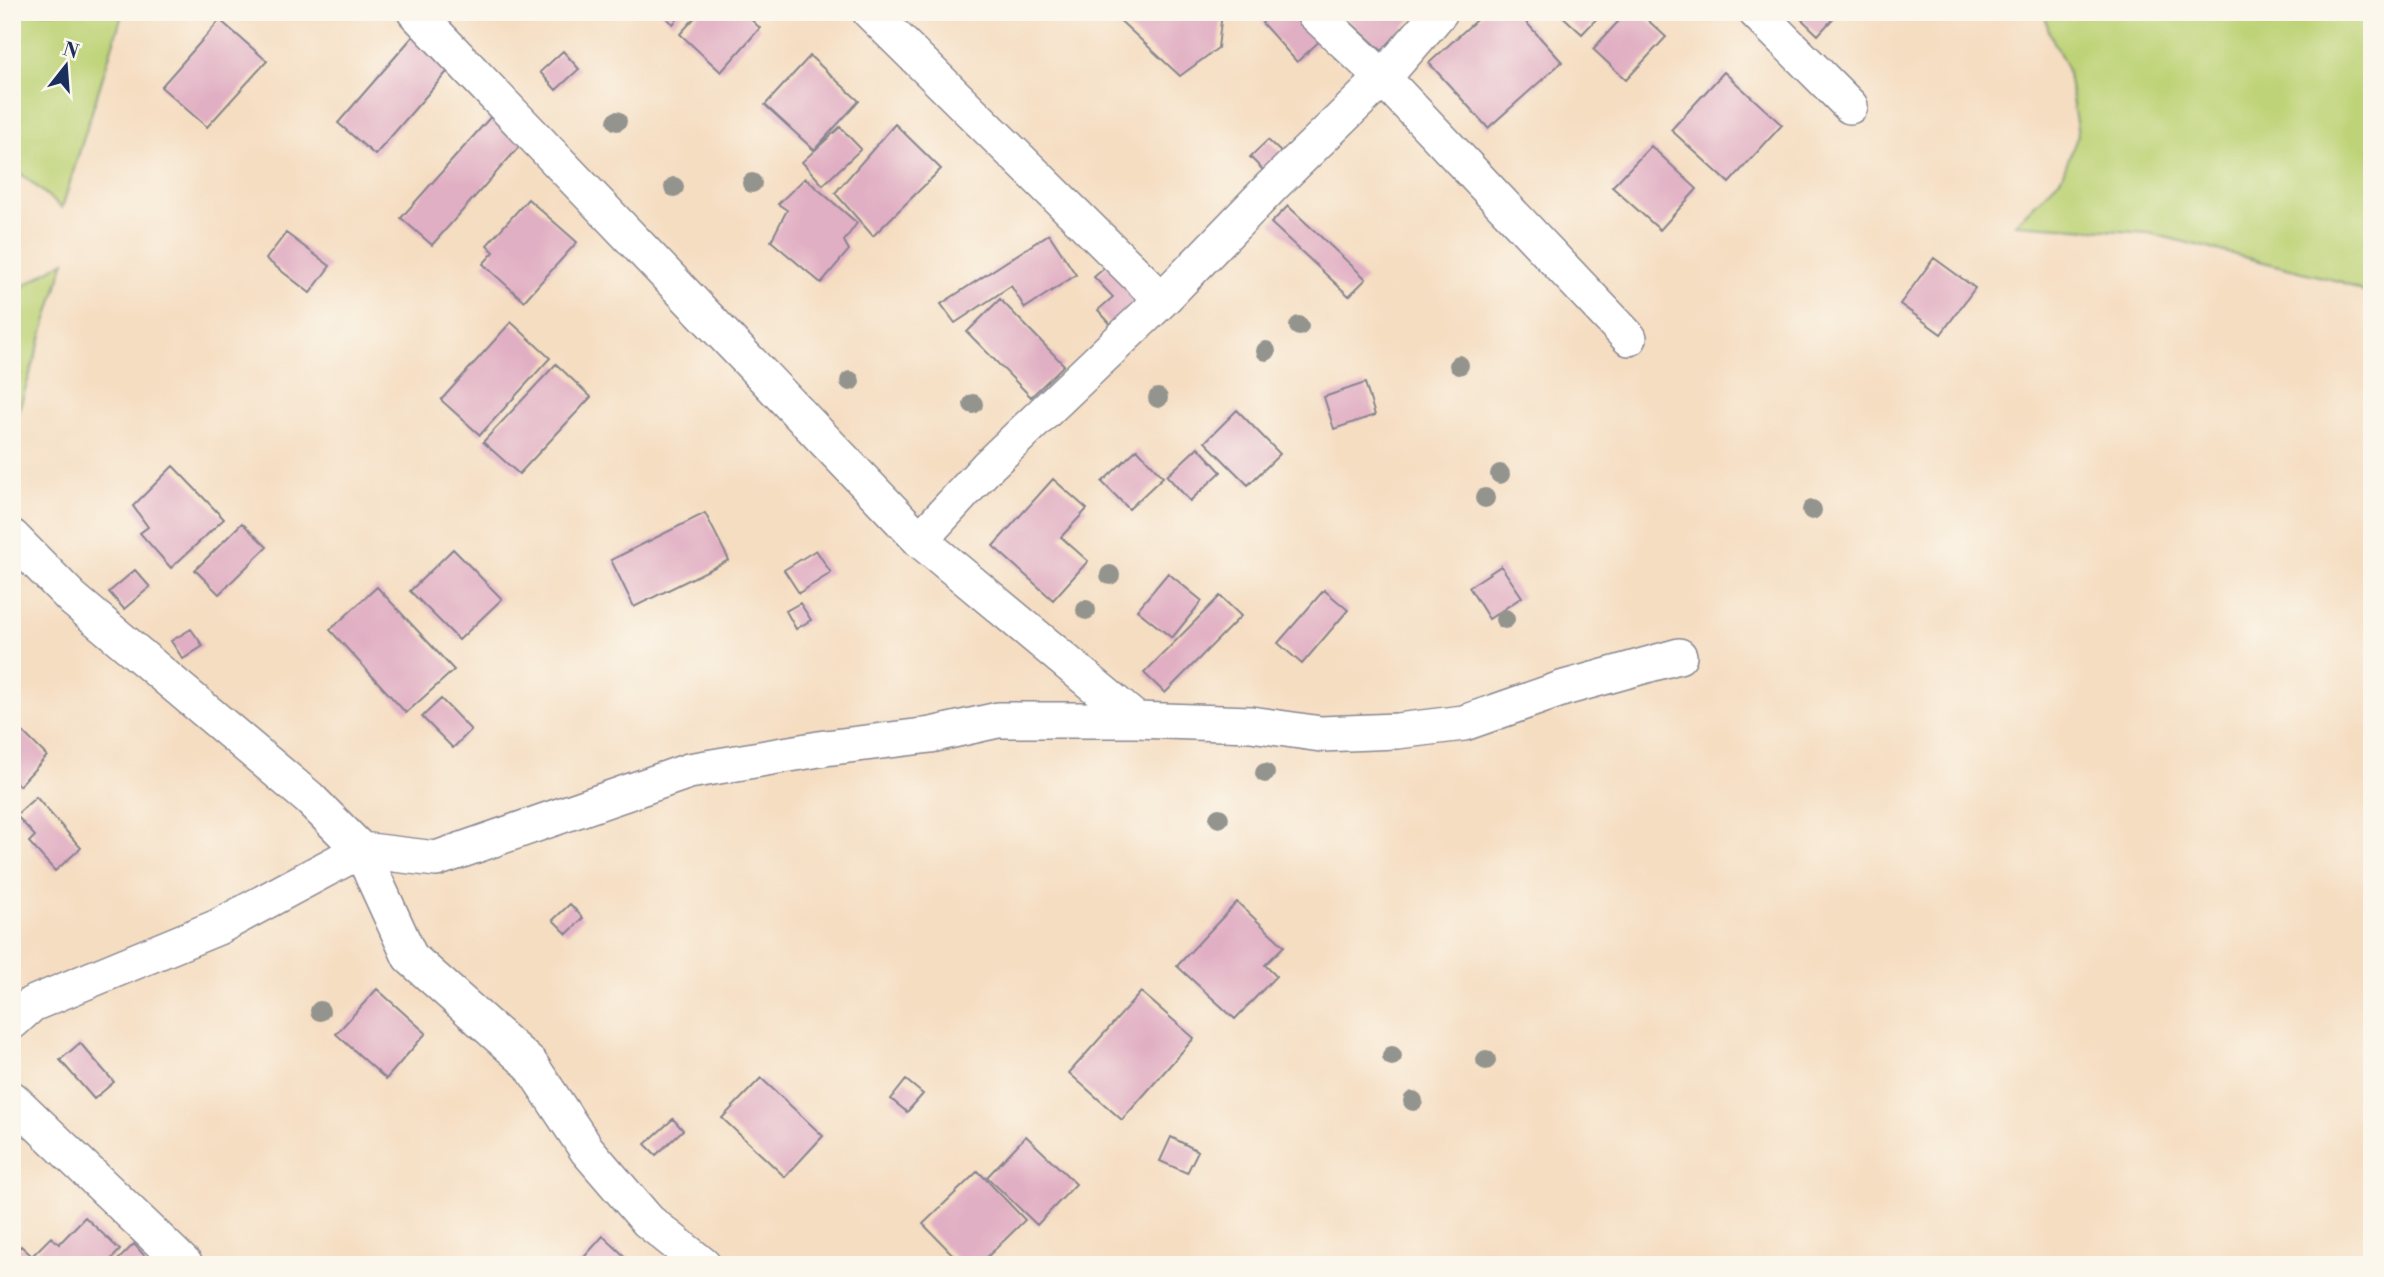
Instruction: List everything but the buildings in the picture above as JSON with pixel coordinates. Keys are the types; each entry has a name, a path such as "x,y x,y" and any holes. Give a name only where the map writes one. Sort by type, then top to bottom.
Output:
{"street":[{"path":"415,12 920,540 1136,720"},
{"path":"870,12 1162,300"},
{"path":"1313,12 1383,78 1629,338"},
{"path":"920,540 987,467 1162,300 1272,186 1383,78 1440,12"},
{"path":"1756,12 1850,106"},
{"path":"12,537 72,599 309,798 361,850 410,957 530,1064 587,1150 648,1221 703,1265"},
{"path":"12,1022 32,1004 218,927 361,850 436,859 689,771 825,748 931,735 998,720 1136,720 1251,724 1321,734 1464,723 1564,688 1679,656"},
{"path":"12,1099 185,1265"}],"green space":[{"path":"12,12 123,12 62,208 12,166"},
{"path":"2044,12 2372,12 2372,296 2342,282 2149,233 2015,224 2061,178 2078,135 2067,68 2049,32"},
{"path":"65,261 12,432 12,293"}]}
